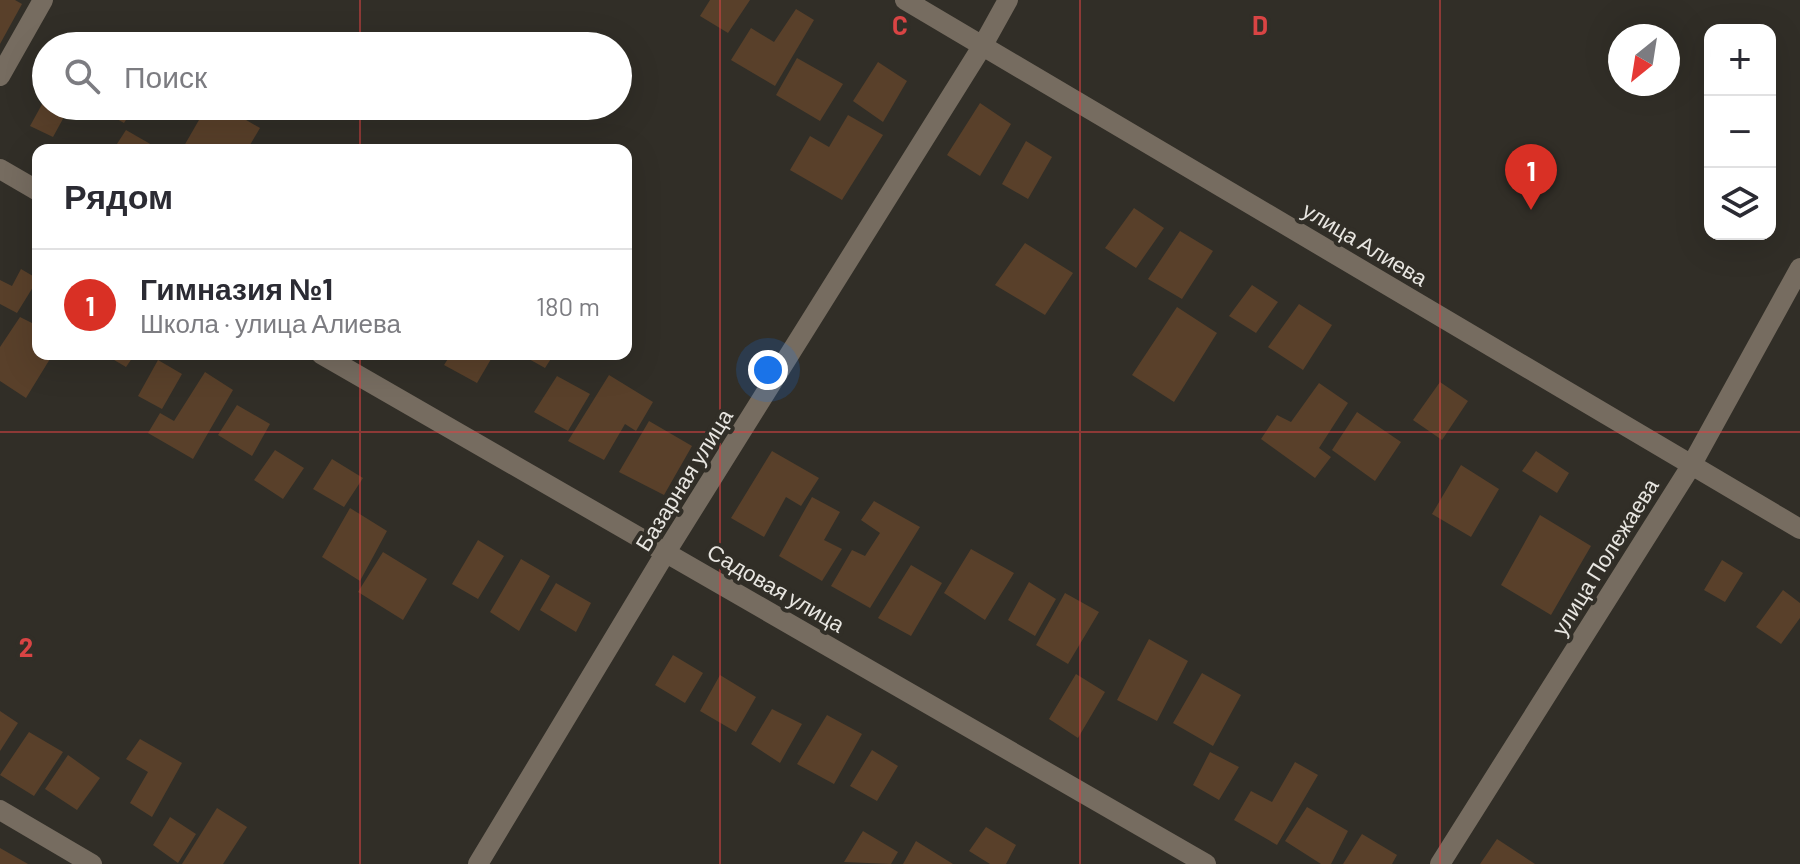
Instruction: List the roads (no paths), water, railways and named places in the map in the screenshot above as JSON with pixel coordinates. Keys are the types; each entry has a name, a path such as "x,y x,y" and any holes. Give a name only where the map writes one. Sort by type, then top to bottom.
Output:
{"street":[{"path":"0,76 43,0"},
{"name":"улица Алиева","path":"905,0 1800,529"},
{"name":"Базарная улица","path":"478,864 666,552 983,45 1008,0"},
{"path":"0,169 32,188"},
{"name":"улица Полежаева","path":"1440,864 1691,466 1800,268"},
{"name":"Садовая улица","path":"331,360 1206,864"},
{"path":"0,810 92,864"}],"place":[{"name":"Гимназия №1","path":"1531,210"}]}
